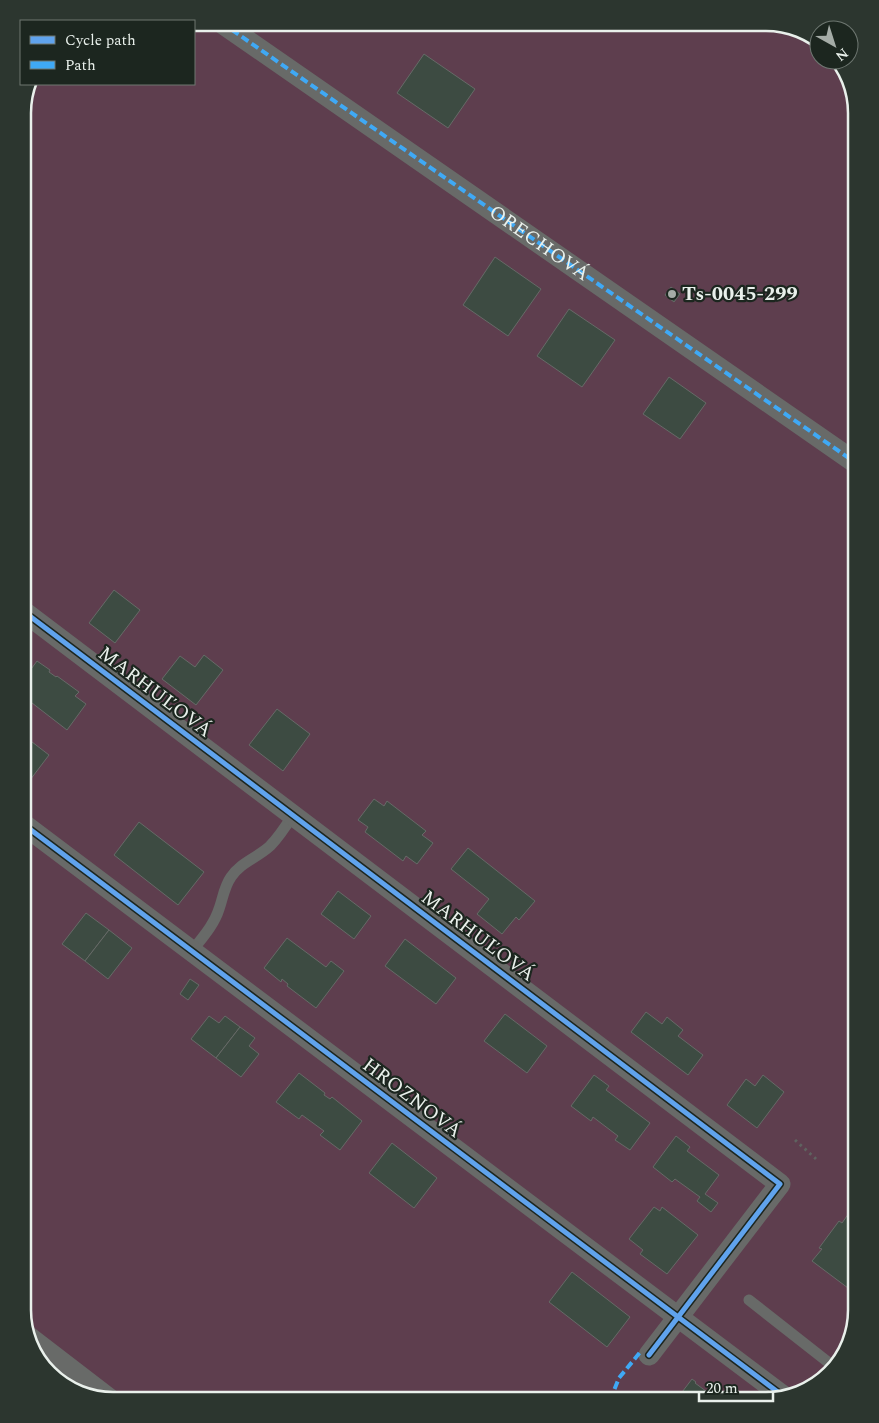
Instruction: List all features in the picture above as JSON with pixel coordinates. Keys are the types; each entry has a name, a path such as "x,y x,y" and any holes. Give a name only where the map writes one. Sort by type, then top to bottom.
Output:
{"street":[{"name":"ORECHOVÁ","path":"235,31 848,456"},
{"name":"MARHUĽOVÁ","path":"31,617 780,1184 678,1317"},
{"name":"HROZNOVÁ","path":"31,830 776,1391"},
{"path":"649,1355 678,1317"},
{"path":"40,1345 98,1390"}],"lane":[{"path":"192,951 213,922 230,877 238,868 270,846 292,815"},
{"path":"749,1300 829,1362"}],"path":[{"path":"795,1140 816,1159"}],"shaded area":[{"path":"195,31 771,31 809,44 809,70 835,70 845,92 848,113 848,1310 845,1331 837,1351 831,1360 811,1378 787,1389 766,1392 108,1392 77,1383 59,1371 45,1355 36,1336 31,1310 31,108 37,85 195,85"}],"building":[{"path":"424,54 475,89 448,128 397,93"},
{"path":"495,257 541,289 508,336 463,305"},
{"name":"Ts-0045-299","path":"671,287 680,294 674,302 665,295"},
{"path":"569,309 615,340 582,387 537,356"},
{"path":"669,377 706,403 680,439 643,414"},
{"path":"114,590 140,610 115,643 89,623"},
{"path":"204,655 223,670 196,705 162,679 180,656 195,667"},
{"path":"37,661 50,670 49,672 79,692 75,696 86,704 67,730 31,702 31,669"},
{"path":"277,709 310,734 283,771 249,745"},
{"path":"31,741 49,755 31,779"},
{"path":"374,799 384,806 387,801 426,831 422,835 433,843 417,864 406,856 403,861 365,832 368,827 358,820"},
{"path":"139,822 204,872 178,905 114,855"},
{"path":"468,848 535,901 519,920 516,917 502,934 477,914 489,899 451,869"},
{"path":"338,891 371,916 354,939 321,914"},
{"path":"86,913 109,930 85,961 62,944"},
{"path":"109,930 132,948 108,979 85,961"},
{"path":"287,938 326,967 331,961 344,971 316,1008 287,986 288,984 282,979 281,982 264,968"},
{"path":"405,939 456,978 436,1004 385,966"},
{"path":"190,979 199,985 188,1000 180,994"},
{"path":"646,1012 662,1024 667,1017 683,1030 678,1036 703,1055 688,1075 631,1032"},
{"path":"505,1014 547,1046 527,1073 484,1041"},
{"path":"209,1016 219,1023 225,1016 240,1027 216,1058 191,1039"},
{"path":"240,1027 255,1038 249,1046 259,1054 241,1077 216,1058"},
{"path":"299,1073 325,1093 324,1095 330,1099 332,1097 362,1121 340,1150 320,1135 324,1131 302,1115 299,1119 276,1102"},
{"path":"594,1075 609,1086 606,1090 650,1123 630,1150 615,1140 618,1136 593,1117 591,1121 571,1106"},
{"path":"763,1075 784,1092 757,1128 727,1105 746,1079 755,1086"},
{"path":"676,1136 690,1147 687,1151 719,1175 705,1194 718,1203 711,1212 697,1201 700,1197 675,1179 672,1182 653,1167"},
{"path":"392,1143 437,1178 414,1208 369,1173"},
{"path":"654,1207 660,1211 662,1207 698,1235 667,1274 640,1254 643,1250 629,1239"},
{"path":"848,1214 848,1288 812,1261 822,1249 819,1248 839,1221 842,1223"},
{"path":"572,1272 630,1317 607,1347 549,1302"},
{"path":"692,1379 707,1392 682,1392"}],"marked path":[{"path":"234,31 848,457"},
{"path":"613,1392 619,1378 642,1350"}],"cycle path":[{"path":"31,617 780,1184 649,1355"},
{"path":"31,830 776,1391"}],"place":[{"name":"Ts-0045-299","path":"672,294"}]}
